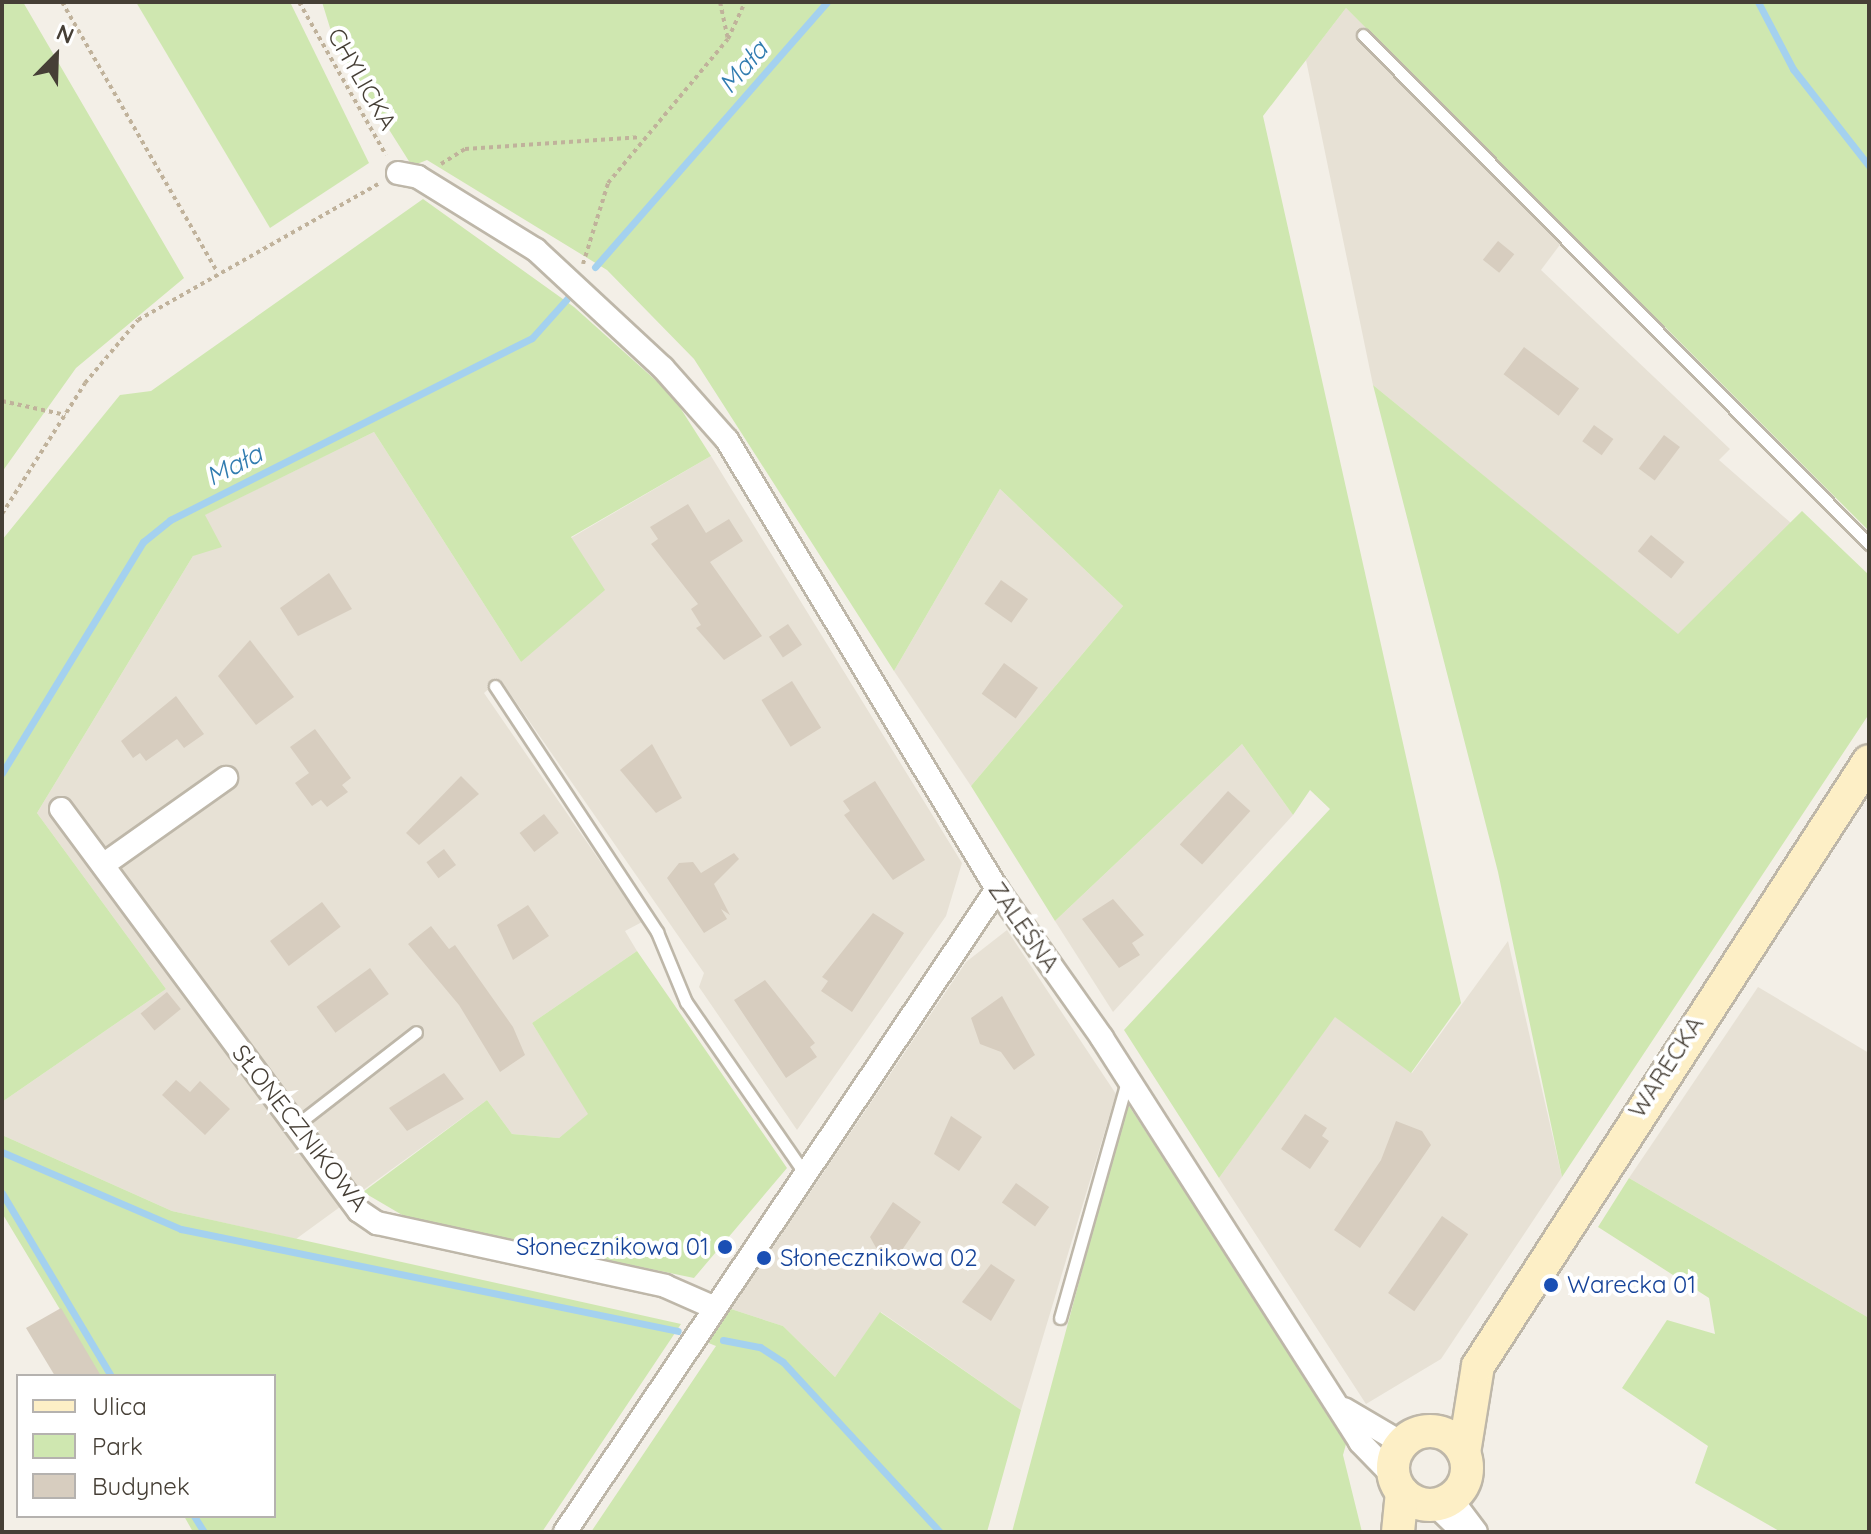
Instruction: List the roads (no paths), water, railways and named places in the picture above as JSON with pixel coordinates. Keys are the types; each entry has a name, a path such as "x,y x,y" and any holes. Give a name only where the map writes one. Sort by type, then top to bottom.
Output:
{"street":[{"name":"ZALEŚNA","path":"408,175 536,250 578,288 727,440 997,889 1127,1081 1336,1403 1421,1502 1465,1532"},
{"name":"WARECKA","path":"1414,1437 1472,1379 1869,761"},
{"path":"103,865 226,778"},
{"name":"SŁONECZNIKOWA","path":"61,809 350,1201 377,1223 665,1286 715,1308"},
{"path":"565,1532 997,889"},
{"name":"WARECKA","path":"1421,1502 1467,1473 1464,1453 1472,1379"},
{"name":"ZALEŚNA","path":"1336,1403 1414,1437"},
{"path":"1398,1532 1421,1502 1414,1437 1444,1433 1464,1453"},
{"name":"ZALEŚNA","path":"1421,1502 1476,1532"}],"lane":[{"path":"1363,35 1869,544"},
{"path":"495,686 657,932 686,1002 806,1175"},
{"path":"295,1126 416,1032"},
{"path":"1060,1318 1127,1081"}],"waterway":[{"name":"Mała","path":"595,267 827,2"},
{"path":"1758,2 1793,69 1869,166"},
{"name":"Mała","path":"2,773 143,542 170,520 532,338 574,291"},
{"path":"2,1152 181,1229 678,1331"},
{"path":"2,1193 110,1374"},
{"path":"723,1340 760,1347 783,1362 940,1532"},
{"path":"195,1518 204,1532"}],"place":[{"name":"Słonecznikowa 01","path":"725,1247"},
{"name":"Słonecznikowa 02","path":"764,1258"},
{"name":"Warecka 01","path":"1551,1285"}]}
